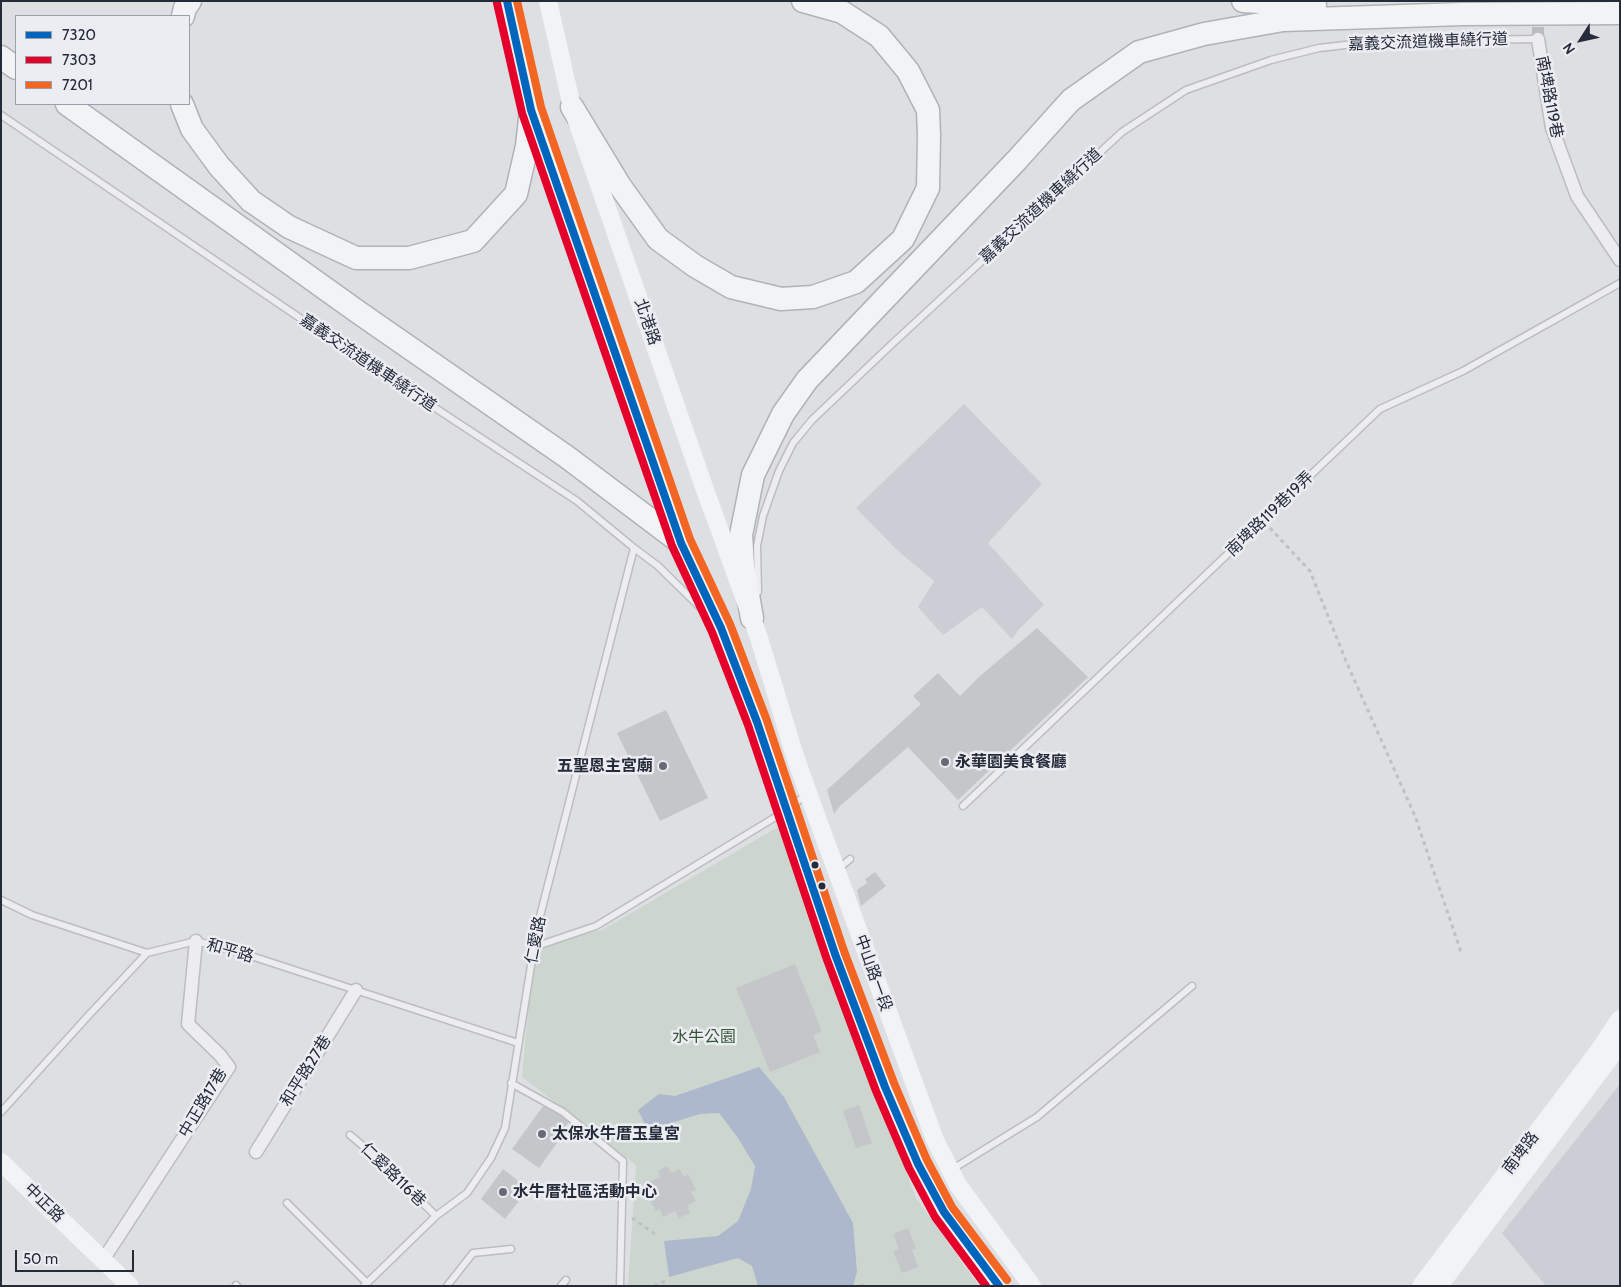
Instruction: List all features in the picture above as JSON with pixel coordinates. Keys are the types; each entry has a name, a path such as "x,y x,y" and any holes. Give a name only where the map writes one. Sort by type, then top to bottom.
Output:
{"highway":[{"path":"183,15 190,1"},
{"path":"572,107 620,186 658,239 694,266 731,287 781,299 813,297 856,282 903,239 928,188 928,110 908,71 879,36 842,12 803,1"},
{"path":"1243,1 1463,14"},
{"path":"757,617 744,566 741,536 754,475 783,414 807,380 1016,161 1071,100 1139,52 1204,34 1282,20 1463,14 1620,13"},
{"path":"1,57 15,67"},
{"path":"68,105 358,312 567,456 681,543"},
{"path":"182,105 192,129 218,166 251,202 289,227 356,258 409,258 473,240 516,194 527,146 531,110"}],"main road":[{"path":"507,1 531,110 681,543 721,628"},
{"name":"北港路","path":"548,1 572,107 704,487 757,617"},
{"name":"中山路一段","path":"757,617 794,752 808,794 843,865 935,1140 958,1185 1032,1286"},
{"name":"中山路一段","path":"721,628 757,722 835,954 885,1087 918,1164 944,1212 999,1286"},
{"name":"南埤路","path":"1421,1286 1598,1052 1620,1019"},
{"name":"南埤路","path":"1439,1286 1620,1044"},
{"name":"中正路","path":"1,1162 130,1286"}],"street":[{"name":"南埤路119巷","path":"1538,39 1552,128 1577,196 1620,260"},
{"name":"中正路17巷","path":"103,1260 229,1067 220,1055 188,1024 196,941"},
{"name":"和平路27巷","path":"256,1152 356,990"}],"lane":[{"name":"嘉義交流道機車繞行道","path":"757,617 756,546 763,516 779,471 793,443 812,420 892,344 1122,132 1186,90 1270,60 1319,48 1380,41 1538,39"},
{"name":"嘉義交流道機車繞行道","path":"1,115 350,352 577,500 658,566 721,628"},
{"name":"南埤路119巷19弄","path":"964,806 1380,409 1462,371 1620,283"},
{"name":"仁愛路","path":"366,1284 436,1216 467,1193 490,1158 505,1128 534,947 542,909 634,548"},
{"path":"534,947 596,926 787,810 808,794"},
{"path":"1,900 32,915 147,954 1,1112"},
{"name":"和平路","path":"147,954 196,941 245,954 518,1043"},
{"path":"950,1170 1037,1117 1192,986"},
{"path":"512,1083 564,1112 623,1161 620,1286"},
{"name":"仁愛路116巷","path":"350,1135 375,1156 436,1216"},
{"path":"287,1203 366,1284"},
{"path":"447,1286 473,1253 511,1249"}],"path":[{"path":"1263,520 1310,571 1346,661 1415,816 1461,952"},
{"path":"622,1210 658,1236"},
{"path":"654,1286 665,1281"},
{"path":"860,1284 866,1286"}],"shaded area":[{"path":"964,404 1042,484 988,543 1044,605 1019,629 1012,639 982,607 943,635 918,607 934,581 897,550 856,508"},
{"path":"1620,1084 1620,1286 1546,1286 1502,1233"}],"green space":[{"name":"水牛公園","path":"778,827 916,1198 979,1286 628,1286 636,1165 522,1077 534,947 602,930"}],"water":[{"path":"759,1067 784,1097 853,1223 857,1272 853,1286 758,1286 752,1266 738,1258 669,1277 664,1241 718,1236 738,1221 751,1189 755,1166 738,1138 719,1113 700,1114 648,1130 638,1110 659,1094 675,1096"}],"building":[{"path":"1037,628 1088,677 958,800 908,747 840,806 834,814 827,790 921,704 913,696 938,673 960,696 980,676"},
{"name":"五聖恩主宮廟","path":"666,710 708,798 660,821 617,733"},
{"path":"875,872 886,886 861,906 857,890 867,883 865,879"},
{"path":"795,964 822,1031 813,1035 820,1052 770,1072 736,988"},
{"name":"太保水牛厝玉皇宮","path":"546,1102 572,1118 554,1141 557,1143 539,1168 512,1149"},
{"path":"859,1105 872,1143 856,1148 843,1111"},
{"path":"667,1166 671,1173 680,1169 684,1177 688,1174 696,1190 691,1192 696,1201 687,1206 690,1213 679,1218 675,1211 663,1217 660,1209 656,1211 646,1192 652,1189 649,1182 660,1177 658,1171"},
{"name":"水牛厝社區活動中心","path":"503,1169 525,1186 514,1198 519,1201 505,1219 481,1199"},
{"path":"908,1228 916,1249 912,1250 918,1267 902,1273 893,1251 899,1249 893,1234"}],"tunnel":[{"path":"1538,1 1538,39"}],"transit line":[{"name":"7320","path":"507,1 531,110 681,543 721,628 757,722 835,954 885,1087 918,1164 944,1212 999,1286"},
{"name":"7201","path":"517,1 541,107 690,539 730,624 766,718 844,951 894,1083 927,1160 952,1207 1007,1280"},
{"name":"7303","path":"497,3 522,113 672,546 712,632 748,725 826,957 876,1091 909,1168 935,1217 986,1286"}],"place":[{"name":"永華園美食餐廳","path":"945,762"},
{"name":"五聖恩主宮廟","path":"663,766"},
{"name":"太保水牛厝玉皇宮","path":"542,1134"},
{"name":"水牛厝社區活動中心","path":"503,1192"}]}
